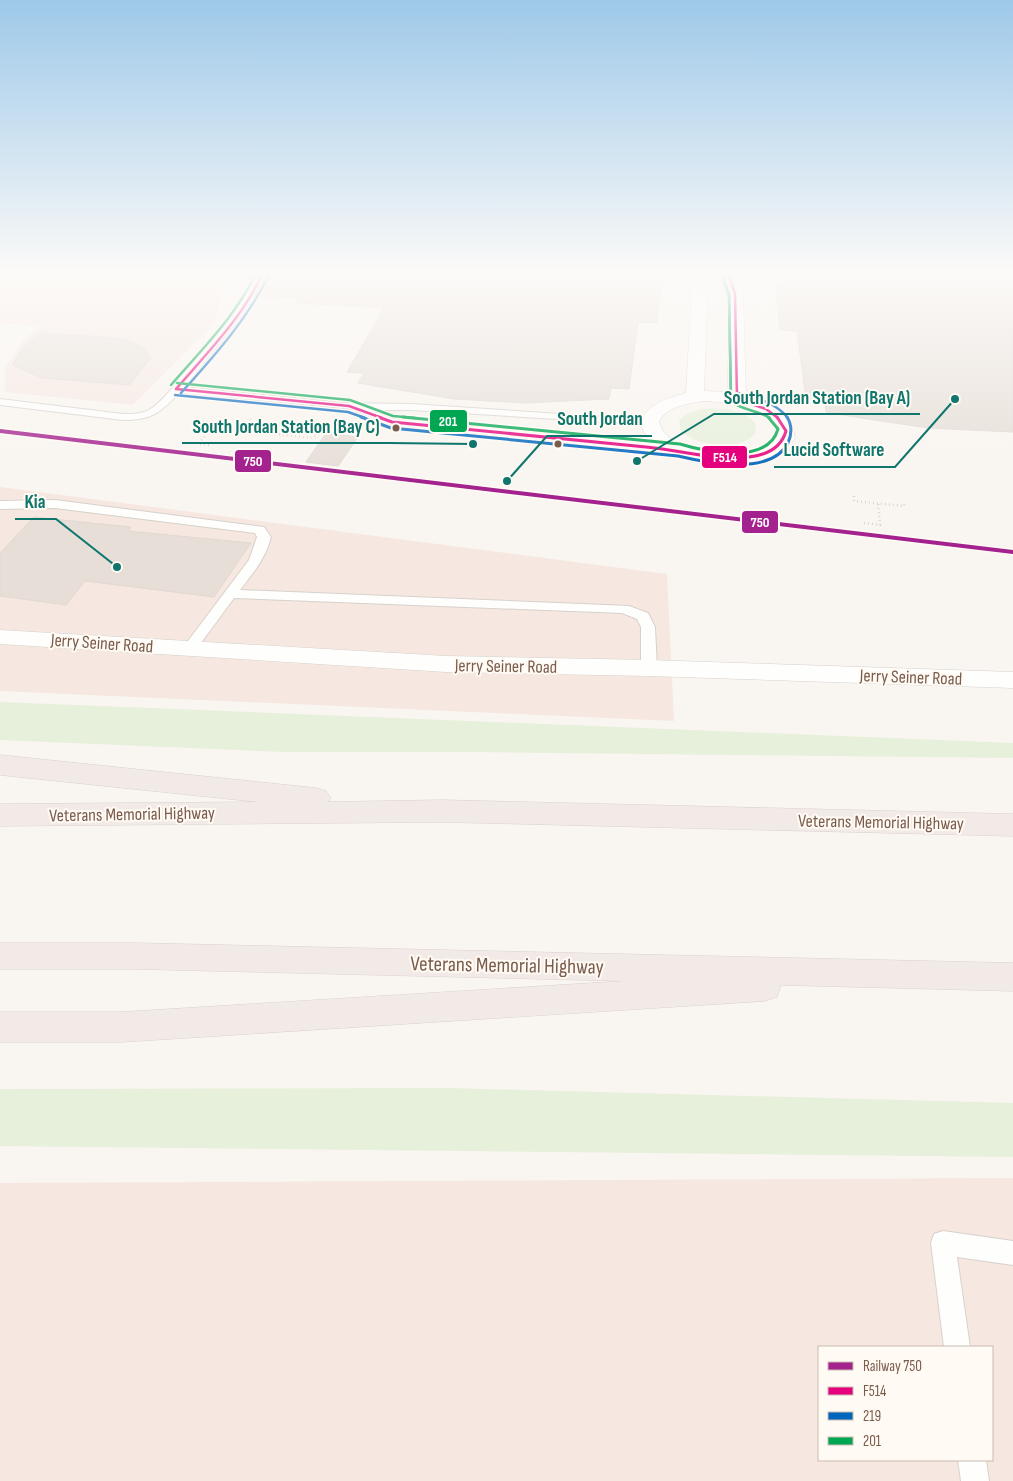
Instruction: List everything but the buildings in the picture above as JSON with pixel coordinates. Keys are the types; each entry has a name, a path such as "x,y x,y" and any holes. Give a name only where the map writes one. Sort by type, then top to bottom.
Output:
{"highway":[{"path":"0,765 442,811"},
{"name":"Veterans Memorial Highway","path":"0,816 442,811 1013,825"},
{"name":"Veterans Memorial Highway","path":"0,956 155,957 1013,977"},
{"path":"0,1027 122,1027 953,976"}],"street":[{"path":"695,397 697,342"},
{"path":"735,342 736,399"},
{"path":"695,397 736,399 757,404 778,416 786,431 782,442 764,453 735,459 710,458 679,450 657,437 652,430 653,415 664,406 681,399 695,397"},
{"name":"Jerry Seiner Road","path":"0,637 446,664 650,668 1013,680"}],"lane":[{"path":"0,402 130,417 144,415 156,410 176,390 215,342"},
{"path":"176,390 349,406 412,407 651,423"},
{"path":"349,406 392,422 679,450"},
{"path":"3,507 55,504 259,530 264,537 255,561 190,648"},
{"path":"230,594 624,609 643,616 648,627 650,668"},
{"path":"957,1346 944,1243 1013,1253"},
{"path":"972,1461 975,1481"}],"path":[{"path":"224,416 233,417"},
{"path":"249,419 259,432 310,438 323,432"},
{"path":"199,421 237,425 233,430 213,428 194,425 199,421"},
{"path":"209,445 198,444 213,428"},
{"path":"854,496 854,501 904,506 904,501"},
{"path":"864,523 880,524 878,503"}],"shaded area":[{"path":"22,342 195,342 133,405 5,392 5,368"},
{"path":"0,487 667,574 674,721 0,691"},
{"path":"1013,1178 1013,1481 0,1481 0,1183"}],"green space":[{"path":"716,408 737,412 750,418 755,423 756,432 750,439 730,445 719,445 697,440 681,431 679,421 686,414 702,409"},
{"path":"0,702 1013,743 1013,758 474,752 286,752 0,740"},
{"path":"448,1088 1013,1103 1013,1157 0,1146 0,1089"}],"rail line":[{"name":"750","path":"0,431 1013,552"}],"transit line":[{"name":"201","path":"171,385 209,342"},
{"name":"F514","path":"176,389 217,342"},
{"name":"219","path":"181,393 225,342"},
{"name":"219","path":"730,342 731,399"},
{"name":"201","path":"177,383 350,400 393,416 680,444 710,452 750,451 770,443 776,437 778,429 775,423 766,415 735,405 731,401 730,342"},
{"name":"F514","path":"736,342 737,399"},
{"name":"F514","path":"176,389 349,406 392,422 679,450 718,457 749,457 763,455 774,450 782,442 786,431 778,417 766,409 737,399"},
{"name":"219","path":"175,395 348,412 391,428 678,456 713,463 738,465 762,461 776,455 784,449 790,438 791,428 789,420 783,413 766,402 738,393"}],"place":[{"name":"Lucid Software","path":"955,399"},
{"name":"South Jordan Station (Bay C)","path":"473,444"},
{"name":"South Jordan Station (Bay A)","path":"637,461"},
{"name":"South Jordan","path":"507,481"},
{"name":"Kia","path":"117,567"}]}
